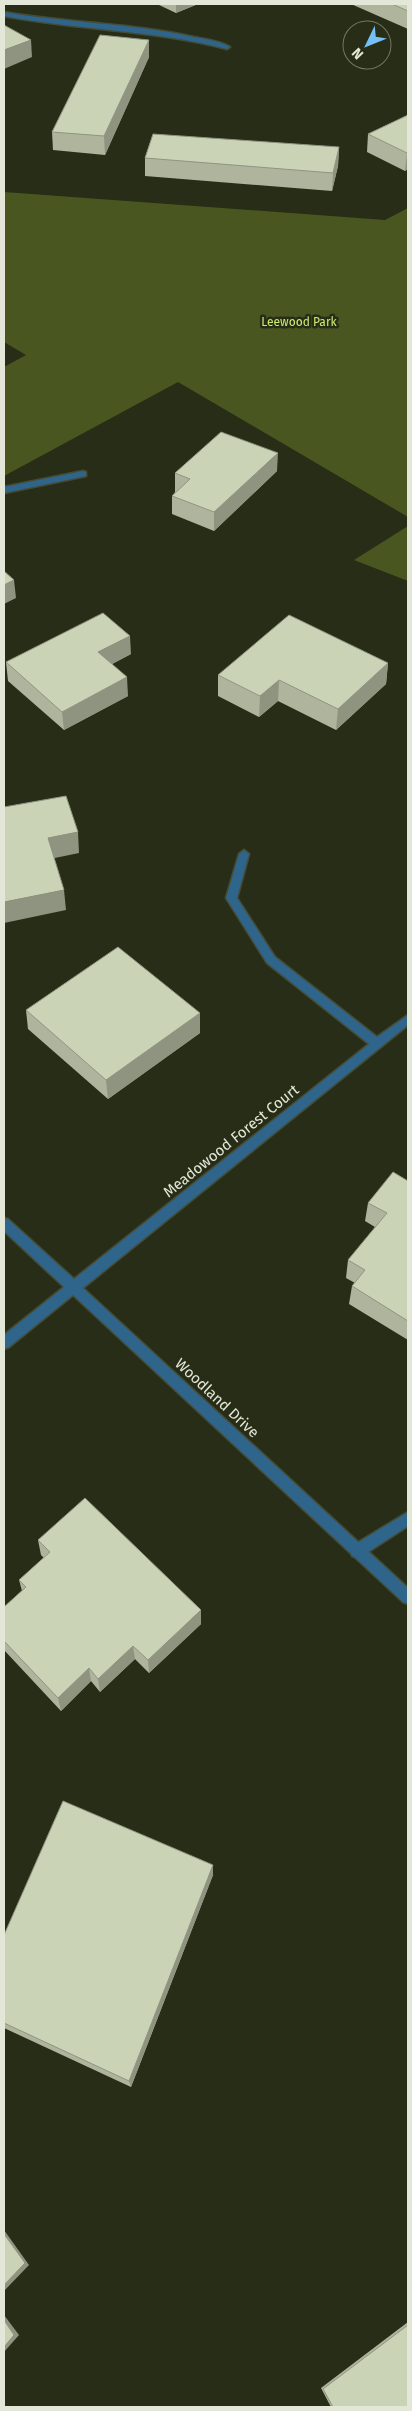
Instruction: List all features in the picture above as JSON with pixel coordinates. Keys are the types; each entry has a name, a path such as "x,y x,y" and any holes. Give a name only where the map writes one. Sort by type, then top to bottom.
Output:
{"street":[{"path":"4,14 70,24 166,32 197,37 227,47"},
{"path":"4,490 83,474"},
{"path":"244,854 230,898 271,960 377,1044"},
{"name":"Meadowood Forest Court","path":"4,1343 408,1019"},
{"name":"Woodland Drive","path":"4,1223 408,1597"},
{"path":"357,1550 408,1518"}],"green space":[{"name":"Leewood Park","path":"4,192 385,220 408,208 408,517 178,382 4,476 4,367 26,355 4,342"},
{"path":"408,526 408,581 354,560"}],"building":[{"path":"392,4 408,4 408,11"},
{"path":"4,25 31,40 4,50"},
{"path":"100,35 149,40 104,136 52,132"},
{"path":"408,115 407,153 368,134"},
{"path":"153,134 339,147 333,173 145,158"},
{"path":"221,432 278,453 214,512 172,496 190,479 175,473"},
{"path":"4,571 14,580 4,585"},
{"path":"103,613 130,636 98,652 127,677 62,712 6,662"},
{"path":"289,615 388,663 338,709 279,680 260,696 218,675"},
{"path":"66,796 78,832 48,838 64,890 4,902 4,807"},
{"path":"118,947 200,1013 106,1080 26,1010"},
{"path":"393,1172 408,1181 408,1321 352,1286 365,1270 348,1260 387,1213 368,1203"},
{"path":"85,1498 201,1610 148,1660 133,1646 98,1679 89,1668 58,1698 4,1641 4,1607 26,1587 19,1580 50,1552 38,1540"},
{"path":"63,1801 213,1865 129,2081 4,2023 4,1935"},
{"path":"4,2234 25,2263 4,2285"},
{"path":"4,2320 14,2335 4,2347"},
{"path":"408,2325 408,2407 333,2407 323,2389"}]}
